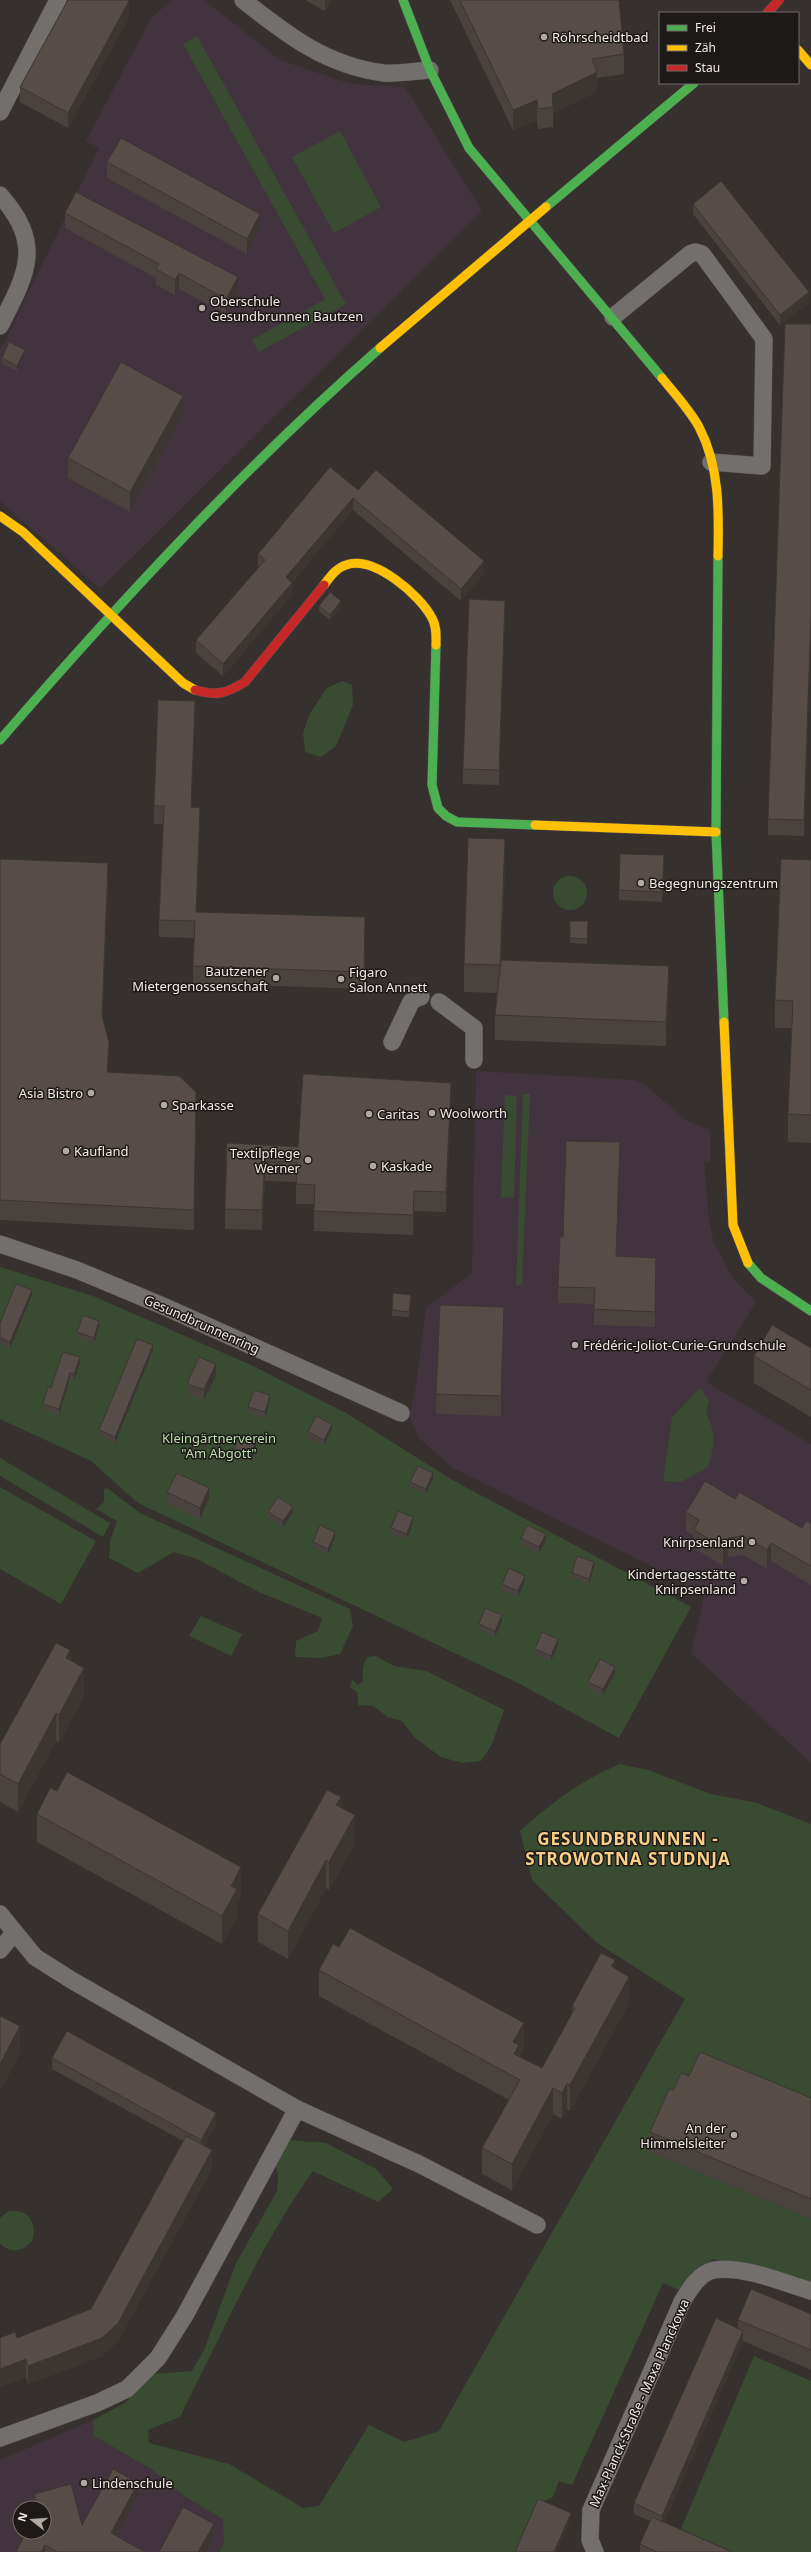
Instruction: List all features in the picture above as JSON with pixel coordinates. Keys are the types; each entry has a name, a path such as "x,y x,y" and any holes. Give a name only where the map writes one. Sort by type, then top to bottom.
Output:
{"street":[{"path":"0,112 58,0"},
{"path":"403,0 430,70 469,148 530,222 613,317 699,427 711,462 719,498 716,832 733,1225 747,1262 761,1278 811,1312"},
{"path":"768,12 779,0"},
{"path":"247,1 291,37 332,60 385,73 430,70"},
{"path":"759,4 766,12"},
{"path":"799,51 811,65"},
{"path":"0,740 109,615 294,425 365,361 693,84"},
{"path":"0,195 22,225 28,249 24,272 0,326"},
{"path":"613,317 690,254 695,252 702,254 764,340 762,466 711,462"},
{"path":"0,516 24,532 173,676 195,690 214,695 230,691 245,682 338,568 347,564 358,563 382,571 394,577 421,601 436,629 432,785 433,798 445,816 456,822 716,832"},
{"path":"392,1042 411,1002 418,997 429,1000 474,1028 474,1060"},
{"name":"Gesundbrunnenring","path":"0,1244 77,1270 163,1306 401,1413"},
{"path":"0,1914 14,1933 36,1957 73,1981 297,2109 419,2164 537,2225"},
{"path":"0,1950 14,1933"},
{"path":"0,2438 97,2403 127,2389 158,2358 184,2317 297,2109"},
{"name":"Max-Planck-Straße - Maxa Planckowa","path":"595,2552 590,2540 591,2510 682,2302 696,2282 713,2270 741,2271 811,2290"}],"shaded area":[{"name":"Oberschule Gesundbrunnen Bautzen","path":"172,0 204,0 280,60 351,84 405,87 482,211 100,589 0,501 0,351 99,148 86,141 151,18"},
{"name":"Frédéric-Joliot-Curie-Grundschule","path":"476,1071 634,1080 644,1084 687,1121 710,1130 710,1162 704,1162 709,1221 714,1243 733,1278 756,1302 706,1382 811,1444 811,1763 691,1653 704,1597 651,1566 453,1468 420,1439 409,1416 416,1386 426,1308 472,1273"},
{"name":"Lindenschule","path":"93,2420 94,2436 151,2469 184,2496 224,2519 224,2543 219,2552 0,2552 0,2460"}],"green space":[{"path":"197,36 346,304 259,352 252,340 325,299 183,44"},
{"path":"340,131 381,207 334,233 292,157"},
{"path":"342,681 352,685 353,705 336,746 321,757 305,752 303,733 310,713 327,688"},
{"path":"567,876 573,876 577,877 584,883 587,893 586,900 580,907 573,910 567,910 563,909 556,903 553,896 553,890 554,886 560,879"},
{"path":"523,1094 530,1094 522,1285 516,1285"},
{"path":"505,1095 517,1096 514,1198 501,1197"},
{"name":"Kleingärtnerverein \"Am Abgott\"","path":"0,1267 93,1296 249,1364 346,1413 454,1481 691,1607 619,1738 516,1682 138,1503 91,1461 0,1419"},
{"path":"700,1388 709,1401 706,1414 712,1427 713,1434 713,1447 708,1467 681,1482 663,1481 672,1417"},
{"path":"0,1458 110,1523 103,1537 0,1476"},
{"path":"0,1487 96,1541 61,1604 0,1569"},
{"path":"107,1488 140,1513 350,1609 353,1626 340,1654 321,1658 295,1657 296,1641 318,1631 322,1618 259,1592 197,1559 174,1552 138,1573 109,1558 110,1541 117,1521 96,1509 104,1502 104,1489"},
{"path":"201,1616 242,1634 231,1656 189,1636"},
{"path":"376,1656 394,1666 426,1671 504,1710 492,1744 481,1761 462,1763 441,1757 415,1738 402,1721 388,1717 373,1706 358,1705 357,1692 350,1687 352,1680 358,1685 363,1681 364,1663 368,1657"},
{"path":"620,1764 648,1770 711,1794 757,1803 811,1824 811,2107 700,2072 650,2152 811,2219 811,2287 714,2259 691,2273 679,2290 663,2283 572,2485 559,2481 553,2497 538,2504 517,2552 219,2552 224,2543 223,2519 184,2496 151,2469 94,2436 93,2420 125,2403 153,2374 192,2371 204,2350 236,2263 277,2191 278,2175 274,2160 289,2140 326,2143 376,2169 393,2189 378,2202 313,2171 275,2230 258,2260 180,2417 148,2430 149,2443 229,2464 303,2508 319,2506 369,2425 404,2442 439,2431 685,1999 597,1943 532,1880 520,1831 544,1810 567,1793 591,1778"},
{"path":"9,2211 21,2212 26,2215 30,2218 34,2228 32,2241 21,2249 8,2249 0,2244 0,2218"},
{"path":"754,2356 811,2381 811,2552 733,2552 681,2529"}],"building":[{"path":"68,0 129,1 68,113 20,87"},
{"name":"Röhrscheidtbad","path":"460,0 619,0 624,54 592,59 597,72 552,94 553,107 538,109 537,100 513,110"},
{"path":"121,138 260,214 247,239 107,162"},
{"path":"721,181 809,292 780,315 693,204"},
{"path":"76,192 238,277 226,299 179,273 175,280 156,269 159,264 65,213"},
{"path":"785,324 811,324 811,616 804,820 768,819"},
{"path":"9,342 25,350 17,366 2,358"},
{"path":"121,362 183,396 130,492 68,458"},
{"path":"330,467 358,490 376,470 484,561 461,589 353,498 286,577 292,583 223,664 196,640 265,560 258,554"},
{"path":"330,592 341,601 330,615 319,606"},
{"path":"469,599 505,601 499,770 463,769"},
{"path":"158,700 195,701 191,807 200,808 196,912 365,917 364,972 193,966 195,921 159,920 164,806 154,806"},
{"path":"468,838 505,839 500,965 464,964"},
{"name":"Begegnungszentrum","path":"620,854 664,855 662,892 619,890"},
{"path":"0,859 108,863 102,1016 109,1042 107,1072 179,1076 196,1092 194,1210 0,1200"},
{"path":"781,859 811,860 811,1115 788,1114 793,1001 775,1000"},
{"path":"570,921 588,921 587,939 570,938"},
{"path":"501,960 669,966 666,1022 495,1015"},
{"name":"Kaskade","path":"303,1074 451,1083 446,1192 414,1191 413,1215 314,1211 315,1185 296,1184 297,1162 265,1161 262,1210 225,1209 227,1143 298,1147"},
{"path":"566,1141 620,1142 616,1256 656,1258 655,1312 594,1309 595,1288 558,1287 560,1237 563,1237"},
{"path":"16,1284 32,1290 10,1342 0,1338 0,1323"},
{"path":"393,1293 411,1295 409,1312 392,1310"},
{"path":"440,1305 504,1307 501,1396 436,1394"},
{"path":"83,1315 99,1321 94,1338 77,1332"},
{"path":"772,1325 811,1348 811,1390 754,1356"},
{"path":"137,1339 153,1345 115,1437 99,1430"},
{"path":"63,1352 80,1357 74,1374 70,1373 59,1409 43,1404 48,1387 51,1388"},
{"path":"199,1357 216,1364 204,1389 189,1385 188,1381"},
{"path":"254,1390 270,1395 265,1412 248,1407"},
{"path":"316,1416 332,1424 324,1440 308,1432"},
{"path":"239,1435 256,1440 251,1457 234,1452"},
{"path":"418,1466 433,1473 426,1489 410,1482"},
{"path":"177,1473 209,1488 200,1508 167,1492"},
{"path":"705,1481 735,1499 739,1492 802,1528 806,1521 811,1524 811,1566 771,1543 767,1550 743,1536 728,1538 723,1547 694,1530 699,1520 686,1512"},
{"path":"278,1497 293,1507 283,1521 268,1512"},
{"path":"398,1511 413,1517 407,1534 391,1528"},
{"path":"320,1525 335,1532 328,1549 313,1542"},
{"path":"527,1525 546,1534 539,1547 521,1538"},
{"path":"577,1556 594,1562 589,1579 572,1573"},
{"path":"509,1568 525,1576 518,1591 502,1584"},
{"path":"485,1608 502,1615 495,1631 479,1624"},
{"path":"542,1632 558,1639 551,1656 535,1649"},
{"path":"56,1643 70,1650 66,1658 84,1668 59,1715 56,1713 18,1784 0,1774 0,1744"},
{"path":"600,1659 615,1667 603,1689 588,1682"},
{"path":"67,1772 241,1867 231,1886 237,1889 222,1916 37,1814 50,1788 57,1791"},
{"path":"327,1790 341,1797 336,1805 355,1815 329,1862 326,1860 288,1931 258,1914"},
{"path":"350,1928 524,2023 513,2042 519,2045 514,2054 542,2068 575,2008 572,2006 601,1953 615,1960 611,1966 629,1977 570,2085 567,2084 562,2093 553,2088 512,2164 482,2148 520,2080 319,1970 333,1944 339,1947"},
{"path":"0,2016 20,2026 0,2064"},
{"path":"67,2031 216,2113 201,2140 52,2058"},
{"name":"An der Himmelsleiter","path":"700,2052 811,2098 811,2199 650,2132 669,2089 673,2090 681,2073 689,2076"},
{"path":"186,2136 212,2150 118,2323 102,2338 28,2366 26,2359 0,2369 0,2338 15,2332 17,2338 91,2309"},
{"path":"751,2289 811,2314 811,2350 738,2320"},
{"path":"716,2318 743,2331 662,2516 634,2503"},
{"path":"113,2469 138,2483 111,2533 145,2552 57,2552 45,2545 41,2552 16,2552 22,2540 52,2540 52,2500 36,2500 34,2494 71,2484 82,2525"},
{"path":"538,2499 571,2513 554,2552 515,2552"},
{"path":"183,2507 214,2524 198,2552 159,2552"},
{"path":"652,2517 732,2552 657,2552 640,2544"}],"traffic: fast":[{"path":"403,0 430,70 469,148 662,378"},
{"path":"546,207 693,84"},
{"path":"0,740 45,688 183,538 279,441 380,348"},
{"path":"718,556 716,832 724,1022"},
{"path":"436,645 432,785 438,808 446,816 457,822 535,825"},
{"path":"748,1263 761,1278 811,1311"}],"traffic: slow":[{"path":"799,51 811,65"},
{"path":"380,348 546,207"},
{"path":"662,378 695,420 706,442 715,474 717,490 718,556"},
{"path":"0,516 23,532 183,683 195,690"},
{"path":"324,585 336,571 342,566 346,565 357,563 382,571 407,588 426,609 435,625 436,645"},
{"path":"535,825 716,832"},
{"path":"724,1022 733,1225 748,1263"}],"traffic: jam":[{"path":"768,12 779,0"},
{"path":"195,690 209,693 221,693 245,682 324,585"}],"place":[{"name":"Röhrscheidtbad","path":"544,37"},
{"name":"Oberschule Gesundbrunnen Bautzen","path":"202,308"},
{"name":"Begegnungszentrum","path":"641,883"},
{"name":"Bautzener Mietergenossenschaft","path":"276,978"},
{"name":"Figaro Salon Annett","path":"341,979"},
{"name":"Asia Bistro","path":"91,1093"},
{"name":"Sparkasse","path":"164,1105"},
{"name":"Woolworth","path":"432,1113"},
{"name":"Caritas","path":"369,1114"},
{"name":"Kaufland","path":"66,1151"},
{"name":"Textilpflege Werner","path":"308,1160"},
{"name":"Kaskade","path":"373,1166"},
{"name":"Frédéric-Joliot-Curie-Grundschule","path":"575,1345"},
{"name":"Knirpsenland","path":"752,1542"},
{"name":"Kindertagesstätte Knirpsenland","path":"744,1581"},
{"name":"An der Himmelsleiter","path":"734,2135"},
{"name":"Lindenschule","path":"84,2483"}],"district":[{"name":"GESUNDBRUNNEN - STROWOTNA STUDNJA","path":"628,1849"}]}
